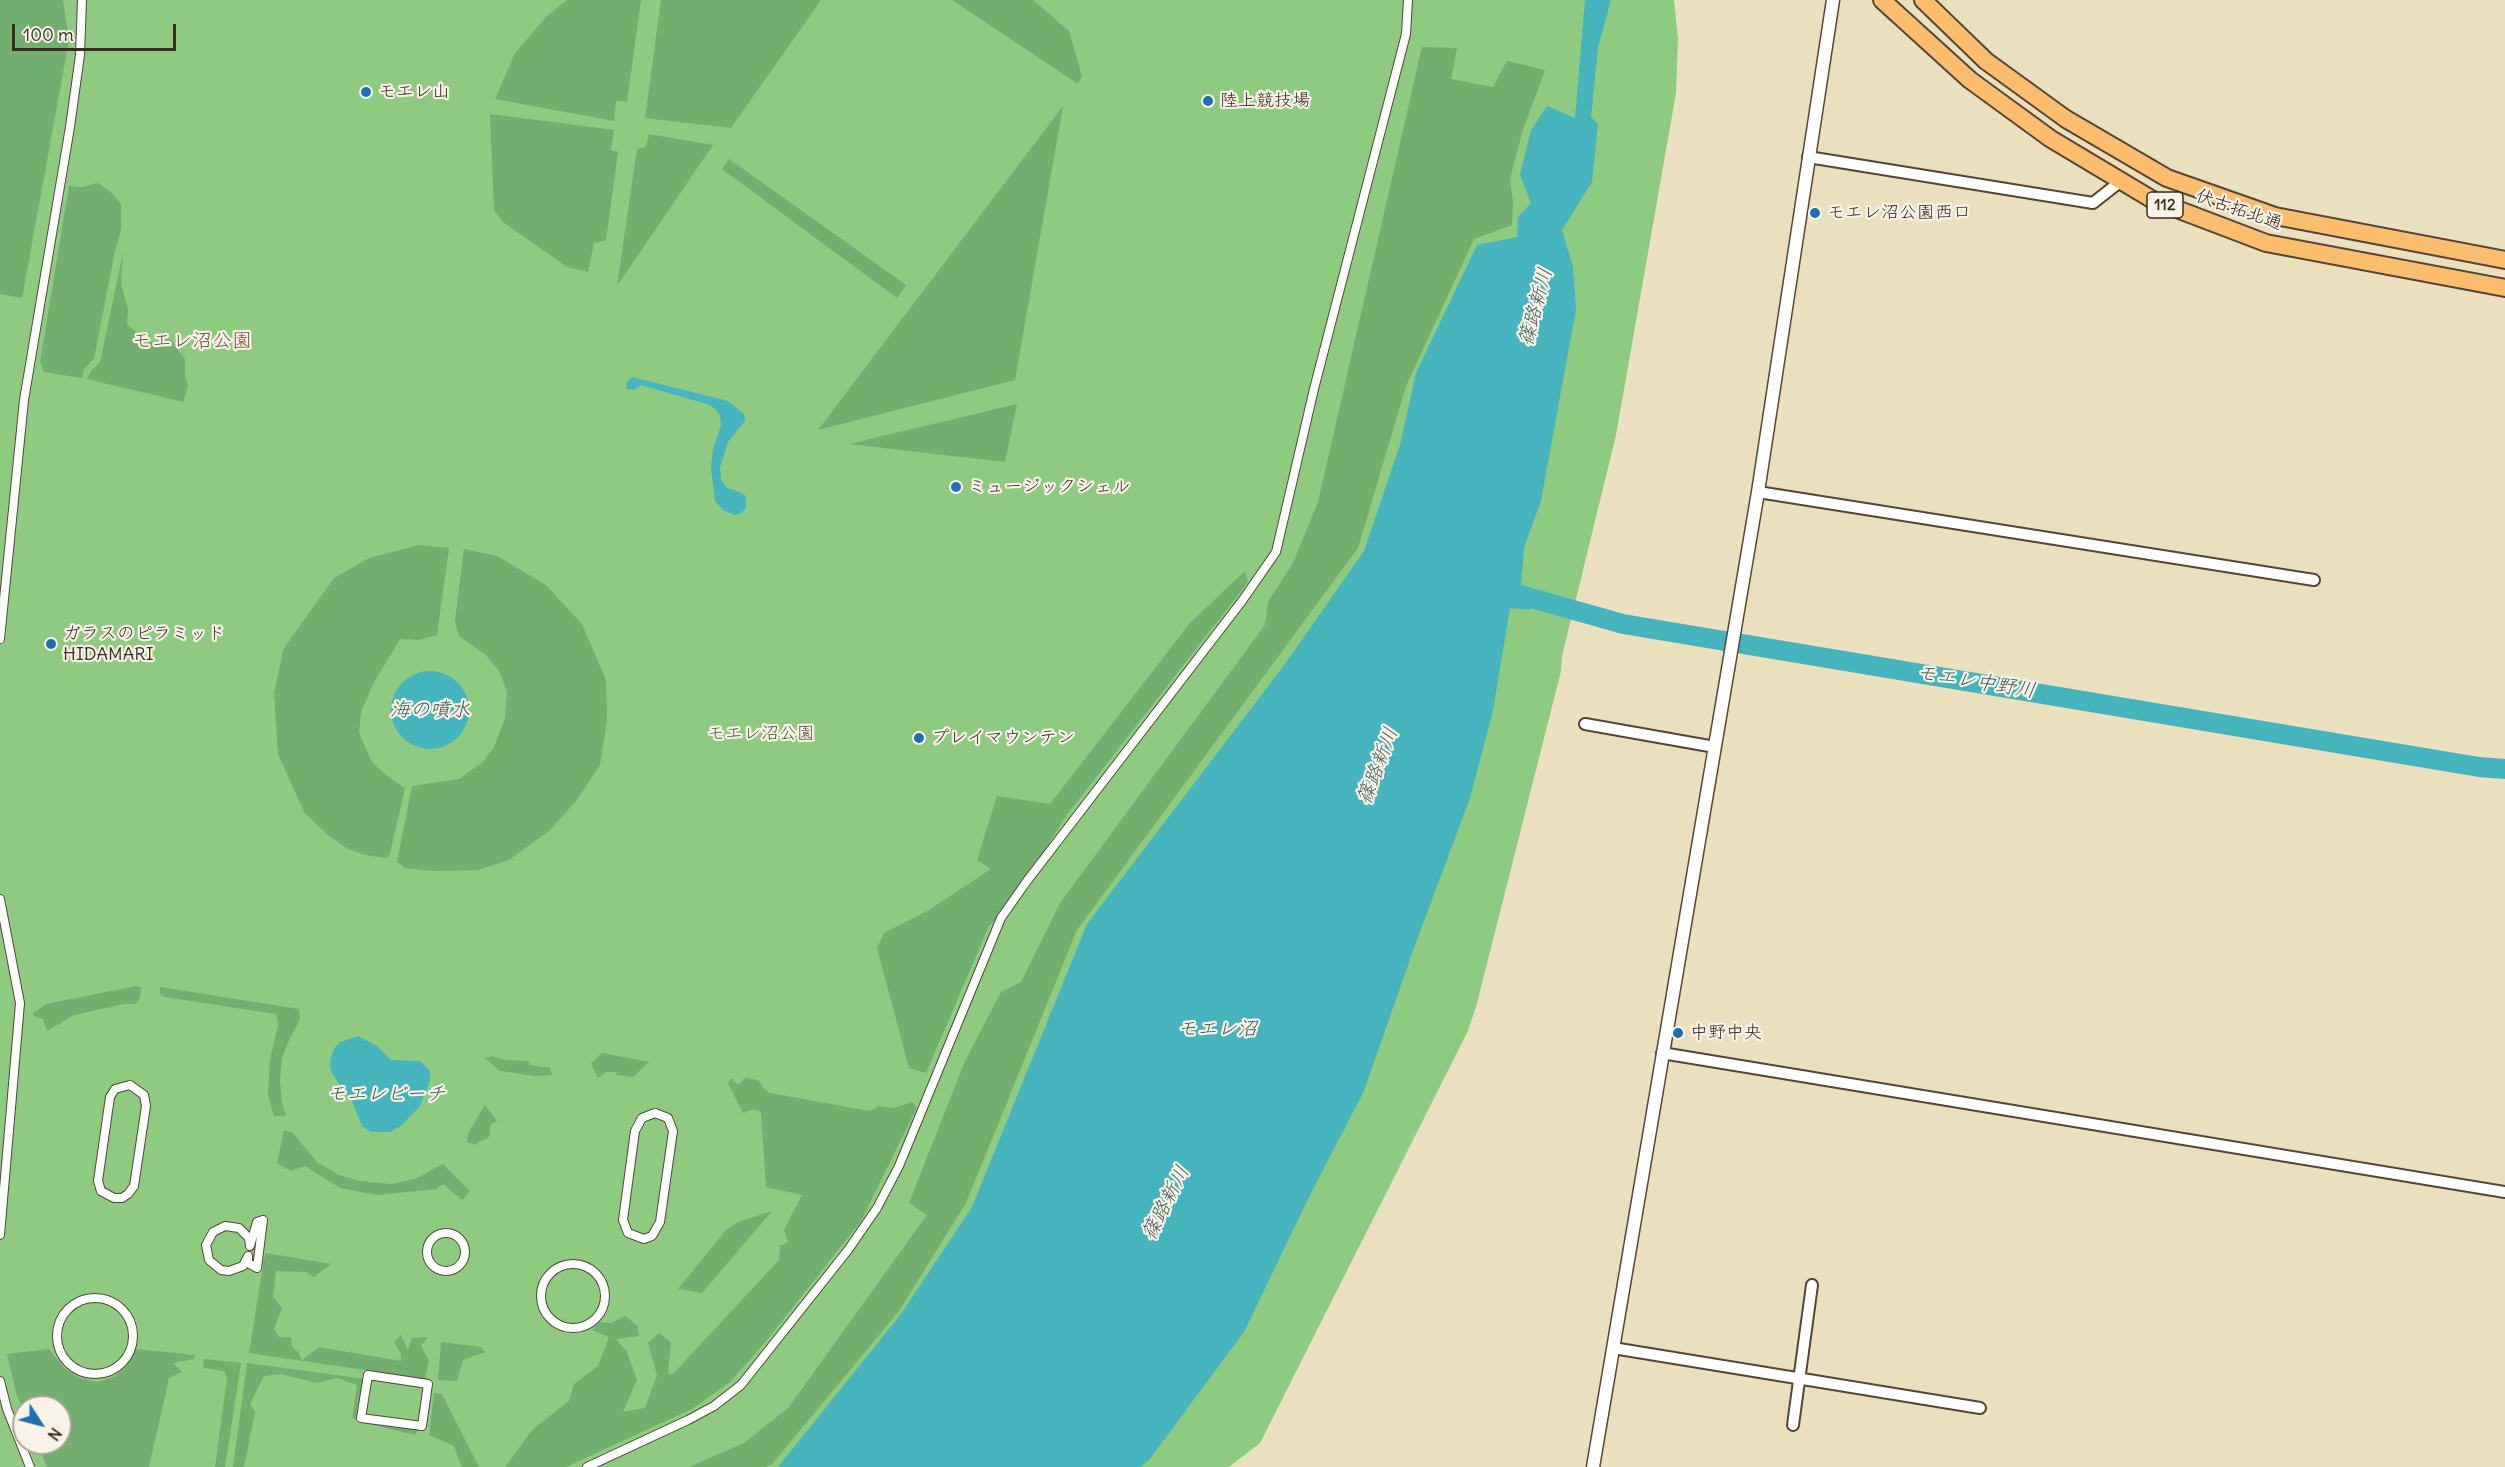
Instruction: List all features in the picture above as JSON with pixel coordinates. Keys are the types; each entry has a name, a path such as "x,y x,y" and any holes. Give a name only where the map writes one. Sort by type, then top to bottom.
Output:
{"main road":[{"name":"伏古拓北通","path":"1882,0 1970,80 2051,138 2152,200 2266,243 2505,288"},
{"name":"伏古拓北通","path":"1923,0 1986,61 2066,119 2167,178 2275,216 2505,260"}],"street":[{"path":"0,639 24,400 70,127 80,55 82,0"},
{"path":"587,1467 688,1420 714,1406 741,1385 848,1250 877,1208 899,1166 1002,918 1027,881 1242,601 1276,552 1314,389 1406,34 1408,0"},
{"path":"1593,1467 1758,492 1833,0"},
{"path":"1808,157 2093,202 2121,181"},
{"path":"1758,492 2314,580"},
{"path":"1585,724 1715,747"},
{"path":"0,900 20,1003 0,1235"},
{"path":"1662,1053 2505,1192"},
{"path":"130,1085 144,1095 146,1106 134,1186 122,1198 114,1198 101,1191 98,1180 110,1097 115,1089 130,1085"},
{"path":"655,1113 668,1118 673,1131 660,1222 652,1236 644,1239 628,1233 623,1220 635,1131 642,1119 655,1113"},
{"path":"263,1220 260,1248 257,1268 248,1263 248,1256 243,1266 229,1271 221,1270 209,1260 206,1245 213,1232 225,1226 233,1226 245,1233 250,1246 257,1222 263,1220"},
{"path":"439,1234 451,1234 461,1240 465,1252 464,1258 451,1270 438,1269 429,1261 427,1248 439,1234"},
{"path":"578,1265 593,1271 599,1277 605,1292 605,1300 598,1316 592,1322 577,1328 568,1328 552,1321 547,1314 541,1298 542,1290 545,1282 555,1270 578,1265"},
{"path":"1792,1425 1812,1285"},
{"path":"89,1298 110,1300 120,1306 127,1314 134,1335 133,1345 123,1362 108,1372 96,1375 84,1373 69,1364 59,1349 57,1337 58,1326 69,1308 89,1298"},
{"path":"1613,1348 1980,1408"},
{"path":"368,1375 428,1384 422,1426 361,1418 368,1375"},
{"path":"0,1381 7,1409 30,1467"}],"green space":[{"name":"モエレ沼公園","path":"0,0 1674,0 1678,39 1676,93 1616,435 1562,656 1561,671 1476,1007 1467,1033 1260,1443 1229,1467 0,1467"},
{"path":"0,0 63,0 69,40 22,298 0,294"},
{"path":"567,0 641,0 627,102 616,101 614,121 495,99 515,53 547,16"},
{"path":"661,0 821,0 731,128 645,118"},
{"path":"952,0 1033,0 1069,31 1082,76 1078,84"},
{"path":"1422,47 1457,48 1451,79 1493,87 1507,61 1545,70 1522,133 1510,179 1513,201 1512,225 1474,239 1406,386 1358,548 1077,930 966,1203 899,1311 772,1464 765,1467 689,1467 744,1443 788,1408 927,1215 909,1203 965,1061 1001,992 1021,982 1060,903 1265,625 1268,602 1293,563 1318,502"},
{"path":"1063,106 1015,380 818,430"},
{"path":"490,114 614,130 611,150 618,152 606,240 594,243 588,272 567,267 503,222 494,210"},
{"path":"649,134 713,145 617,286 637,149 646,147"},
{"path":"729,159 906,285 897,298 722,169"},
{"path":"98,183 111,192 121,204 121,230 94,359 84,369 82,378 44,372 40,362 69,186 82,187"},
{"path":"123,253 121,284 128,309 127,325 151,342 170,339 185,359 188,387 183,402 87,379 100,362"},
{"path":"1017,404 1005,462 849,444"},
{"path":"419,545 449,548 437,635 419,640 400,639 373,684 361,712 359,733 372,762 405,788 390,854 386,858 348,849 329,836 304,812 278,754 274,693 284,648 334,578 369,558"},
{"path":"464,549 497,556 546,585 582,624 606,680 607,719 600,765 576,801 550,830 509,860 478,870 434,871 405,868 397,862 412,786 459,779 483,762 494,747 505,718 507,691 499,671 486,655 459,636 455,621"},
{"path":"1245,571 1248,582 1066,816 1007,910 989,926 926,1073 909,1068 877,948 884,933 929,910 991,869 977,860 997,796 1050,804 1190,623"},
{"path":"136,986 141,987 140,997 136,1004 124,1004 74,1015 47,1031 43,1019 34,1016 33,1013 46,1004"},
{"path":"160,987 299,1009 300,1020 282,1058 280,1080 282,1103 286,1116 274,1116 268,1095 270,1059 278,1025 276,1014 165,997 160,994"},
{"path":"602,1053 649,1062 633,1077 616,1075 617,1072 606,1072 598,1078 591,1064"},
{"path":"492,1056 506,1060 528,1061 530,1065 550,1068 552,1075 535,1076 500,1071 485,1058"},
{"path":"746,1077 759,1081 770,1093 870,1111 879,1106 894,1108 912,1102 917,1107 861,1221 767,1340 730,1382 692,1409 566,1467 505,1467 533,1429 569,1401 574,1384 598,1366 609,1337 592,1330 600,1322 611,1323 625,1316 638,1326 639,1336 616,1339 627,1352 637,1380 623,1412 645,1408 657,1375 648,1343 659,1333 671,1342 668,1373 672,1375 779,1260 780,1246 788,1242 784,1230 802,1195 766,1187 761,1112 754,1109 743,1113 728,1083 731,1078 738,1085"},
{"path":"485,1105 497,1121 490,1125 490,1135 486,1139 478,1142 477,1145 467,1142 468,1133"},
{"path":"284,1130 293,1133 318,1163 339,1175 359,1181 391,1184 415,1179 443,1164 470,1191 462,1200 443,1184 436,1189 377,1195 340,1188 305,1166 291,1171 277,1163"},
{"path":"772,1211 702,1293 678,1289 726,1230 738,1222"},
{"path":"265,1253 331,1264 314,1277 306,1272 276,1271 273,1297 282,1308 274,1329 280,1338 291,1337 292,1347 302,1360 319,1347 401,1361 401,1354 394,1342 401,1335 408,1350 412,1338 428,1337 421,1346 429,1360 425,1379 249,1353"},
{"path":"441,1342 481,1347 485,1352 463,1360 457,1381 438,1380"},
{"path":"49,1349 64,1368 79,1378 97,1382 114,1377 127,1366 135,1349 195,1355 194,1359 173,1363 182,1372 169,1378 149,1467 47,1467 42,1455 72,1455 72,1395 17,1395 7,1354"},
{"path":"204,1359 241,1363 225,1467 215,1467 227,1378 224,1371 203,1368"},
{"path":"247,1363 365,1379 359,1419 418,1429 415,1435 352,1418 357,1385 337,1378 317,1383 281,1374 264,1376 250,1404 255,1412 244,1467 233,1467"},
{"path":"434,1393 442,1394 479,1467 462,1467 454,1446 429,1435"}],"water":[{"name":"モエレ沼","path":"1585,0 1611,0 1598,48 1591,117 1598,124 1592,182 1562,230 1573,267 1576,309 1541,501 1524,548 1521,586 1537,590 1530,610 1510,608 1493,711 1470,798 1364,1091 1310,1195 1244,1332 1149,1460 1140,1467 778,1467 901,1314 972,1207 1087,924 1285,664 1364,551 1400,445 1416,373 1477,245 1517,237 1518,217 1531,203 1520,175 1531,130 1547,106 1575,118"},
{"path":"632,377 728,401 744,414 745,421 728,442 720,467 721,479 727,488 742,493 746,497 746,508 740,514 734,515 723,510 715,501 711,467 713,449 721,425 720,416 716,410 710,405 641,385 634,390 626,389 627,382"},
{"name":"海の噴水","path":"422,671 438,671 452,677 463,688 469,702 469,718 463,732 452,743 438,749 422,749 408,743 397,732 391,718 391,702 397,688 408,677"},
{"name":"モエレビーチ","path":"358,1036 377,1046 391,1060 420,1061 430,1071 430,1081 420,1106 401,1126 390,1132 371,1132 362,1126 352,1101 331,1072 330,1060 334,1049 340,1042"}],"waterway":[{"name":"モエレ中野川","path":"1510,592 1623,624 2479,767 2505,769"}],"place":[{"name":"モエレ山","path":"366,92"},
{"name":"陸上競技場","path":"1208,101"},
{"name":"モエレ沼公園西口","path":"1815,213"},
{"name":"ミュージックシェル","path":"956,487"},
{"name":"ガラスのピラミッド HIDAMARI","path":"51,644"},
{"name":"プレイマウンテン","path":"919,738"},
{"name":"中野中央","path":"1678,1033"}],"district":[{"name":"モエレ沼公園","path":"192,341"}],"water label":[{"name":"篠路新川","path":"1536,307"},
{"name":"篠路新川","path":"1378,766"},
{"name":"篠路新川","path":"1166,1203"}]}
